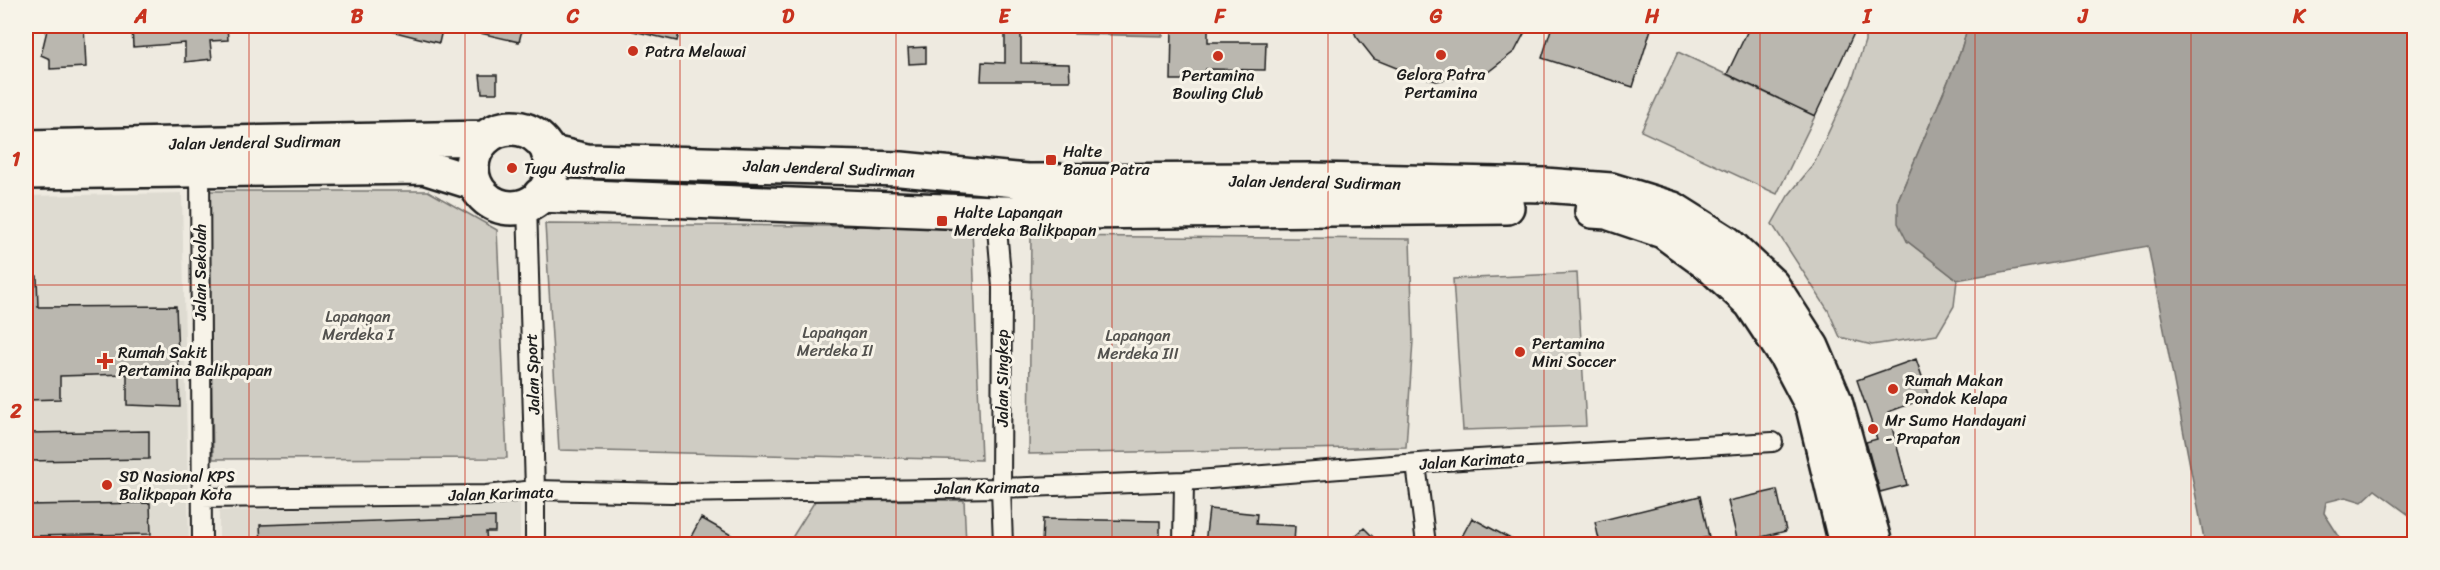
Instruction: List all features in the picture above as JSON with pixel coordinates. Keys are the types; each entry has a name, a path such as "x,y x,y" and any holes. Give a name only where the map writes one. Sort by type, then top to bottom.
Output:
{"highway":[{"name":"Jalan Jenderal Sudirman","path":"26,172 200,156 485,138 495,131 507,128 532,133 542,141 548,152 587,161 901,169 996,179 1314,180 1544,185 1611,190 1673,209 1727,243 1772,285 1812,347 1835,401 1875,544"},
{"path":"475,183 472,159 477,147 485,138"},
{"name":"Jalan Jenderal Sudirman","path":"26,147 424,167 475,183 481,194 491,202 515,207 534,200 995,213 1542,207 1607,212 1664,231 1711,266 1751,303 1786,356 1813,407 1846,544"},
{"path":"534,200 551,175 548,152"}],"street":[{"name":"Jalan Sekolah","path":"200,156 202,544"},
{"name":"Jalan Singkep","path":"996,179 995,213 1002,287 1003,544"},
{"name":"Jalan Sport","path":"534,200 535,544"},
{"name":"Jalan Karimata","path":"201,498 486,495 535,490 671,493 1001,488 1184,481 1773,442"},
{"path":"1416,464 1426,544"},
{"path":"1183,544 1184,481"}],"shaded area":[{"path":"1074,26 1164,26 1163,36 1074,34"},
{"path":"1968,26 2414,26 2414,528 2409,515 2375,490 2362,502 2346,497 2326,502 2324,513 2344,544 2205,544 2148,246 1957,280 1907,241 1898,223 1898,200 1960,53"},
{"name":"Rumah Sakit Pertamina Balikpapan","path":"182,193 189,544 26,544 26,196"},
{"path":"520,501 520,544 219,544 219,511"}],"green space":[{"path":"1865,26 1968,26 1960,53 1898,200 1907,241 1957,280 1954,306 1937,335 1872,345 1840,337 1828,310 1772,224 1788,196 1813,165 1851,84 1865,41"},
{"path":"1678,52 1815,116 1777,194 1641,131"},
{"name":"Lapangan Merdeka I","path":"208,191 428,191 497,230 507,458 213,459"},
{"name":"Lapangan Merdeka II","path":"545,224 972,227 981,460 559,450"},
{"name":"Lapangan Merdeka III","path":"1031,236 1410,239 1413,340 1406,447 1029,454"},
{"name":"Pertamina Mini Soccer","path":"1577,273 1586,426 1463,430 1453,279"},
{"path":"964,500 966,544 788,544 815,501"}],"building":[{"path":"48,26 84,26 86,67 50,69 50,59 41,55"},
{"path":"132,26 227,26 228,40 210,41 212,59 185,62 185,43 133,47"},
{"path":"392,26 443,26 439,43 391,31"},
{"path":"471,26 523,26 519,42 471,31"},
{"path":"634,26 681,26 677,41 633,31"},
{"path":"1005,26 1021,26 1021,63 1069,64 1070,81 981,81 982,62 1005,63"},
{"name":"Pertamina Bowling Club","path":"1172,26 1208,26 1208,42 1266,42 1265,70 1206,69 1206,80 1171,80"},
{"name":"Gelora Patra Pertamina","path":"1352,26 1528,26 1515,51 1488,72 1436,81 1374,59 1356,36"},
{"path":"1552,26 1652,26 1633,87 1542,58"},
{"path":"1750,26 1842,26 1855,31 1815,116 1727,74"},
{"path":"926,47 926,63 909,64 908,48"},
{"path":"480,75 497,75 497,93 482,93"},
{"path":"26,276 37,276 38,307 176,306 180,407 127,405 127,374 60,376 60,399 26,400"},
{"path":"1916,359 1929,397 1888,412 1907,485 1880,492 1866,442 1877,439 1857,380"},
{"path":"149,431 149,459 26,461 26,433"},
{"path":"1777,490 1786,531 1738,543 1728,501"},
{"path":"1700,496 1709,537 1676,544 1600,544 1595,522"},
{"path":"150,503 151,534 26,536 26,505"},
{"path":"1209,509 1257,514 1256,524 1295,526 1294,544 1205,544"},
{"path":"495,517 495,532 486,532 487,544 261,544 260,525"},
{"path":"701,518 747,544 687,544"},
{"path":"1472,518 1520,544 1467,544 1460,540"},
{"path":"1043,519 1160,521 1160,544 1042,544"},
{"path":"1364,528 1380,544 1347,544"}],"place":[{"name":"Patra Melawai","path":"633,51"},
{"name":"Gelora Patra Pertamina","path":"1441,55"},
{"name":"Pertamina Bowling Club","path":"1218,56"},
{"name":"Halte Banua Patra","path":"1051,160"},
{"name":"Tugu Australia","path":"512,168"},
{"name":"Halte Lapangan Merdeka Balikpapan","path":"942,221"},
{"name":"Pertamina Mini Soccer","path":"1520,352"},
{"name":"Rumah Sakit Pertamina Balikpapan","path":"105,361"},
{"name":"Rumah Makan Pondok Kelapa","path":"1893,389"},
{"name":"Mr Sumo Handayani - Prapatan","path":"1873,429"},
{"name":"SD Nasional KPS Balikpapan Kota","path":"107,485"}]}
